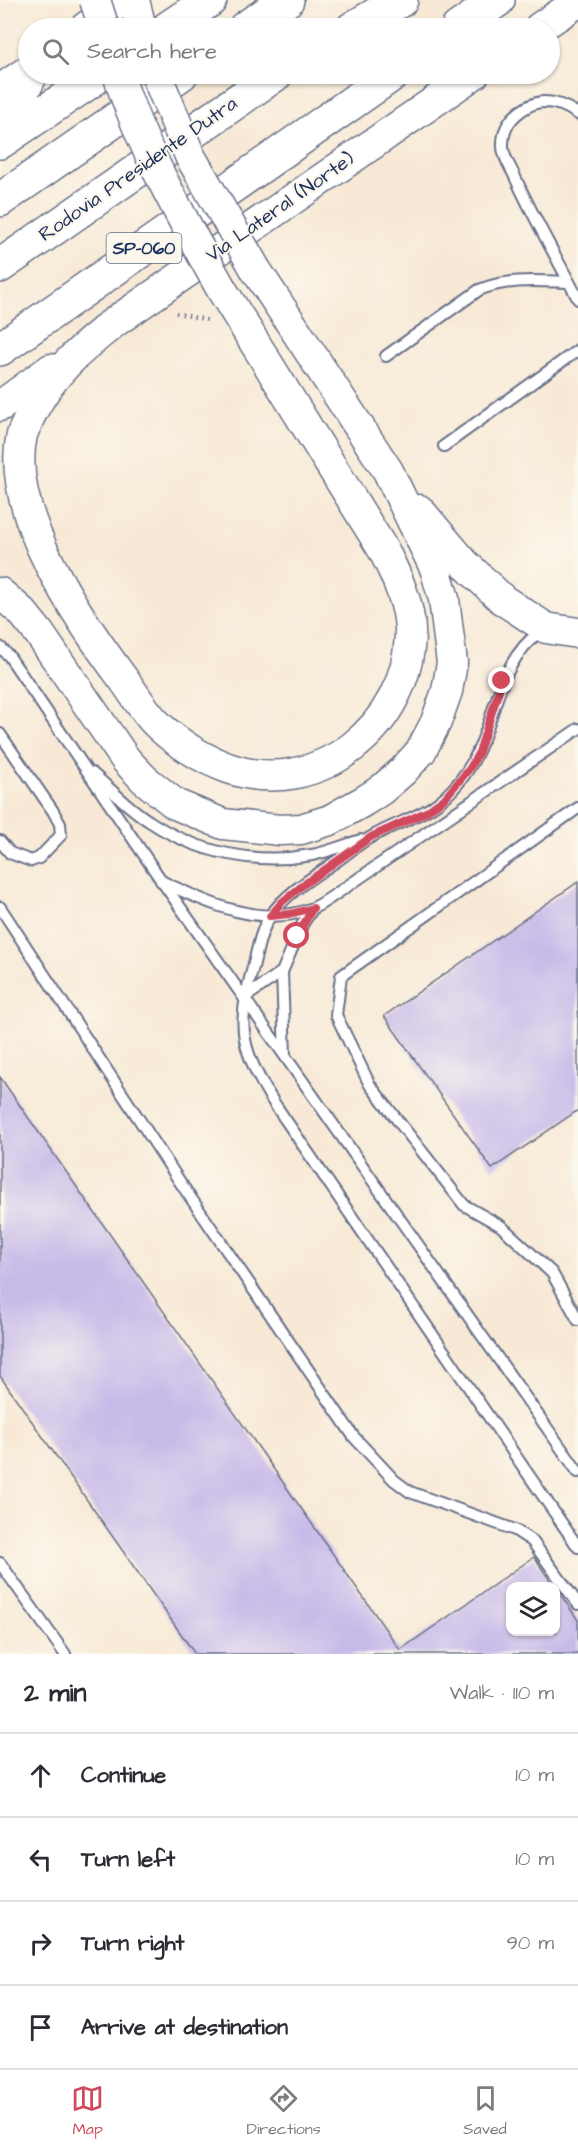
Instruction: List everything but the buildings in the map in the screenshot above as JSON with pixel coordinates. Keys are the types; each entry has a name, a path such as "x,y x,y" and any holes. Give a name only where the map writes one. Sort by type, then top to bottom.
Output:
{"highway":[{"path":"183,18 210,0"},
{"path":"260,18 287,0"},
{"path":"358,18 385,0"},
{"path":"370,18 401,0"},
{"path":"472,18 498,0"},
{"path":"0,115 16,104 25,84"},
{"path":"0,142 86,84"},
{"path":"0,200 167,84"},
{"name":"Rodovia Presidente Dutra","path":"0,266 262,84"},
{"name":"SP-060","path":"0,349 379,84"}],"main road":[{"path":"95,0 101,18"},
{"path":"98,18 122,0"},
{"path":"134,0 138,18"},
{"path":"554,18 578,2"},
{"path":"0,90 18,80"},
{"path":"121,317 74,355 52,381 36,403 22,434 19,466 21,488 33,527 67,597 87,630 155,722 207,760 230,769 264,777 296,774 325,765 344,755 374,727 389,707 398,688 406,664 410,633 399,580 384,551 222,290 158,174 122,84"},
{"path":"0,593 22,612 39,633 126,760 144,779 175,804 224,824 269,829 301,829 330,820 381,790 421,751 436,722 447,691 452,663 444,599 435,568 387,471 256,270 190,156 160,84"},
{"name":"Via Lateral (Norte)","path":"0,406 121,317 459,84"},
{"path":"387,471 464,563 503,600 546,627 578,633"}],"lane":[{"path":"578,114 566,105 548,102 530,105 514,115 504,131 503,150 529,208 578,299"},
{"path":"386,356 479,290 493,284 510,281 569,282"},
{"path":"444,446 578,350"},
{"path":"81,763 148,821 188,843 225,855 267,859 312,855 371,837 426,812 444,799 458,784 479,752 509,666 527,641 546,627"},
{"path":"0,647 9,656 161,880 578,1472"},
{"path":"161,880 206,902 234,910 270,916 313,908 578,729"},
{"path":"0,734 53,811 60,824 61,835 39,858 31,861 10,853 0,841"},
{"path":"578,808 341,976 336,1015 370,1085 464,1205 501,1226 552,1273 578,1320"},
{"path":"371,837 303,885 282,902 270,916 262,935 244,998 245,1049 256,1074 274,1103 578,1547"},
{"path":"0,907 184,1188 354,1437 394,1480 410,1492 515,1530 532,1541 578,1604"},
{"path":"285,1057 282,972 303,922 313,908"},
{"path":"244,998 282,972"},
{"path":"0,1563 65,1654"}],"path":[{"path":"175,312 207,320 212,325"}],"route":[{"path":"297,936 313,908 270,916 282,902 303,885 371,837 426,812 444,799 470,768 479,752 492,718 502,681"}]}
